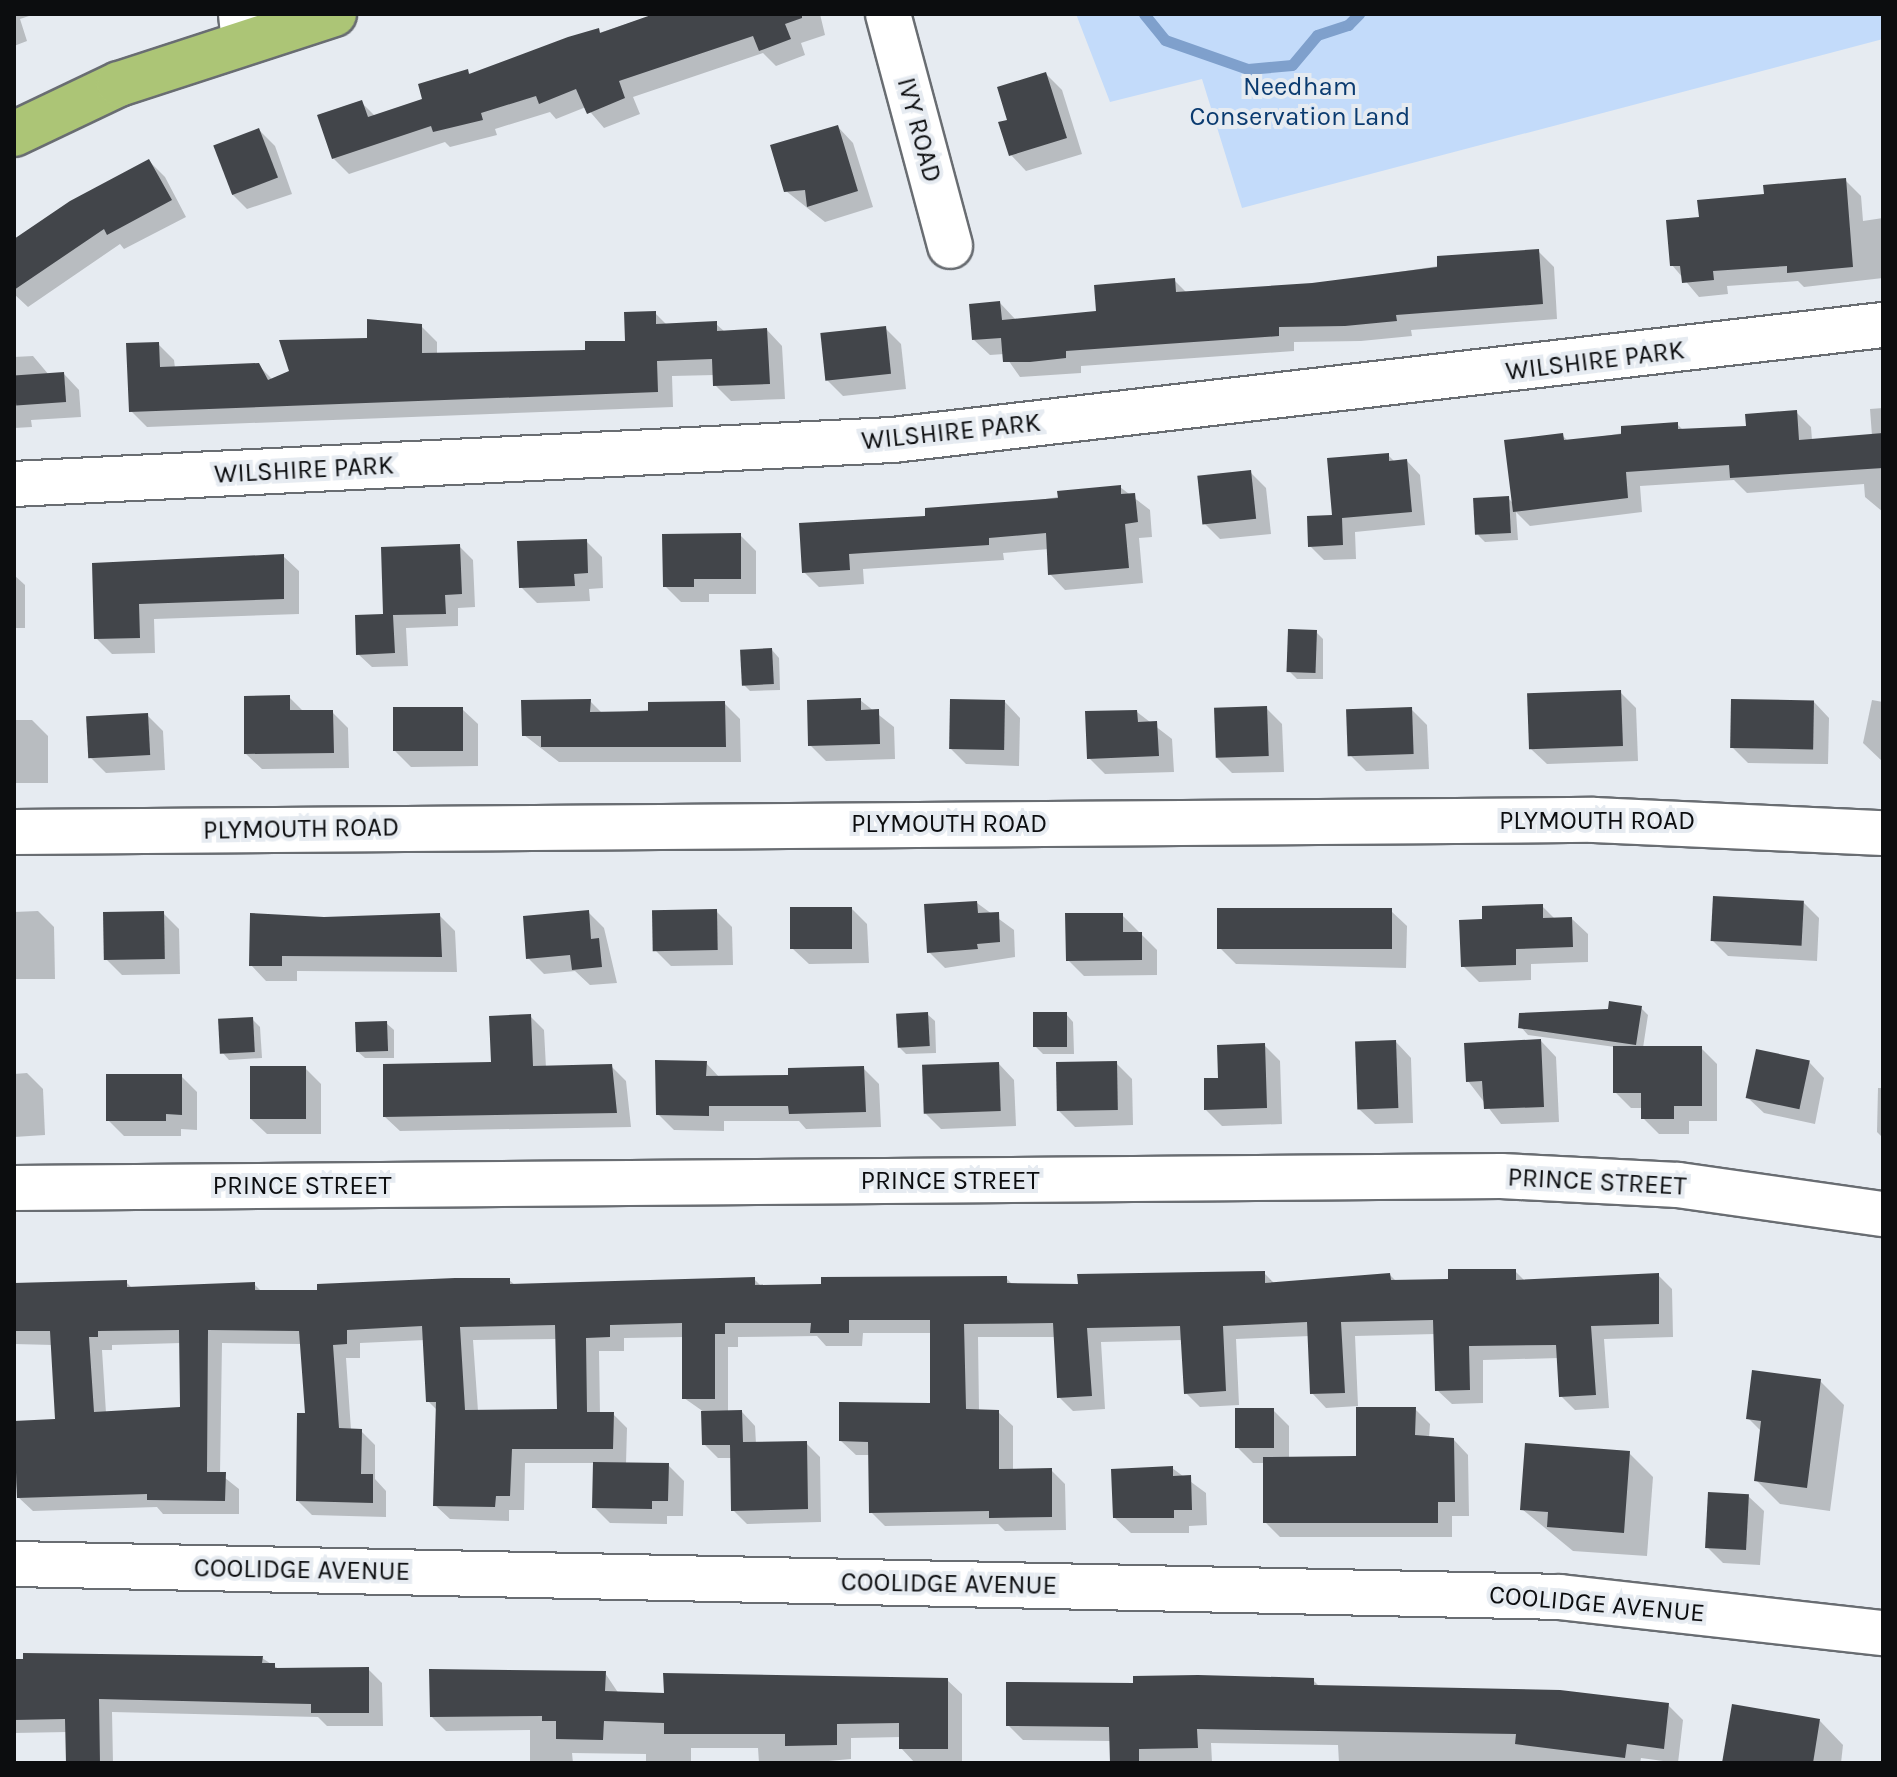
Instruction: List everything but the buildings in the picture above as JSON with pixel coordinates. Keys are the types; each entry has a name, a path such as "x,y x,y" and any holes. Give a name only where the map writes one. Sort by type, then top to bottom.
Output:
{"main road":[{"path":"14,134 242,28 334,14"}],"street":[{"name":"IVY ROAD","path":"888,14 950,246"},
{"name":"WILSHIRE PARK","path":"14,484 893,440 1883,325"},
{"name":"PLYMOUTH ROAD","path":"14,832 1610,820 1883,833"},
{"name":"PRINCE STREET","path":"14,1188 1516,1176 1678,1185 1883,1214"},
{"name":"COOLIDGE AVENUE","path":"14,1564 1560,1597 1883,1633"}],"green space":[{"name":"Needham Conservation Land","path":"1076,14 1883,14 1883,39 1242,208 1202,79 1110,102"}],"waterway":[{"path":"1144,14 1165,40 1248,69 1292,65 1317,35 1348,25 1359,14"}]}
